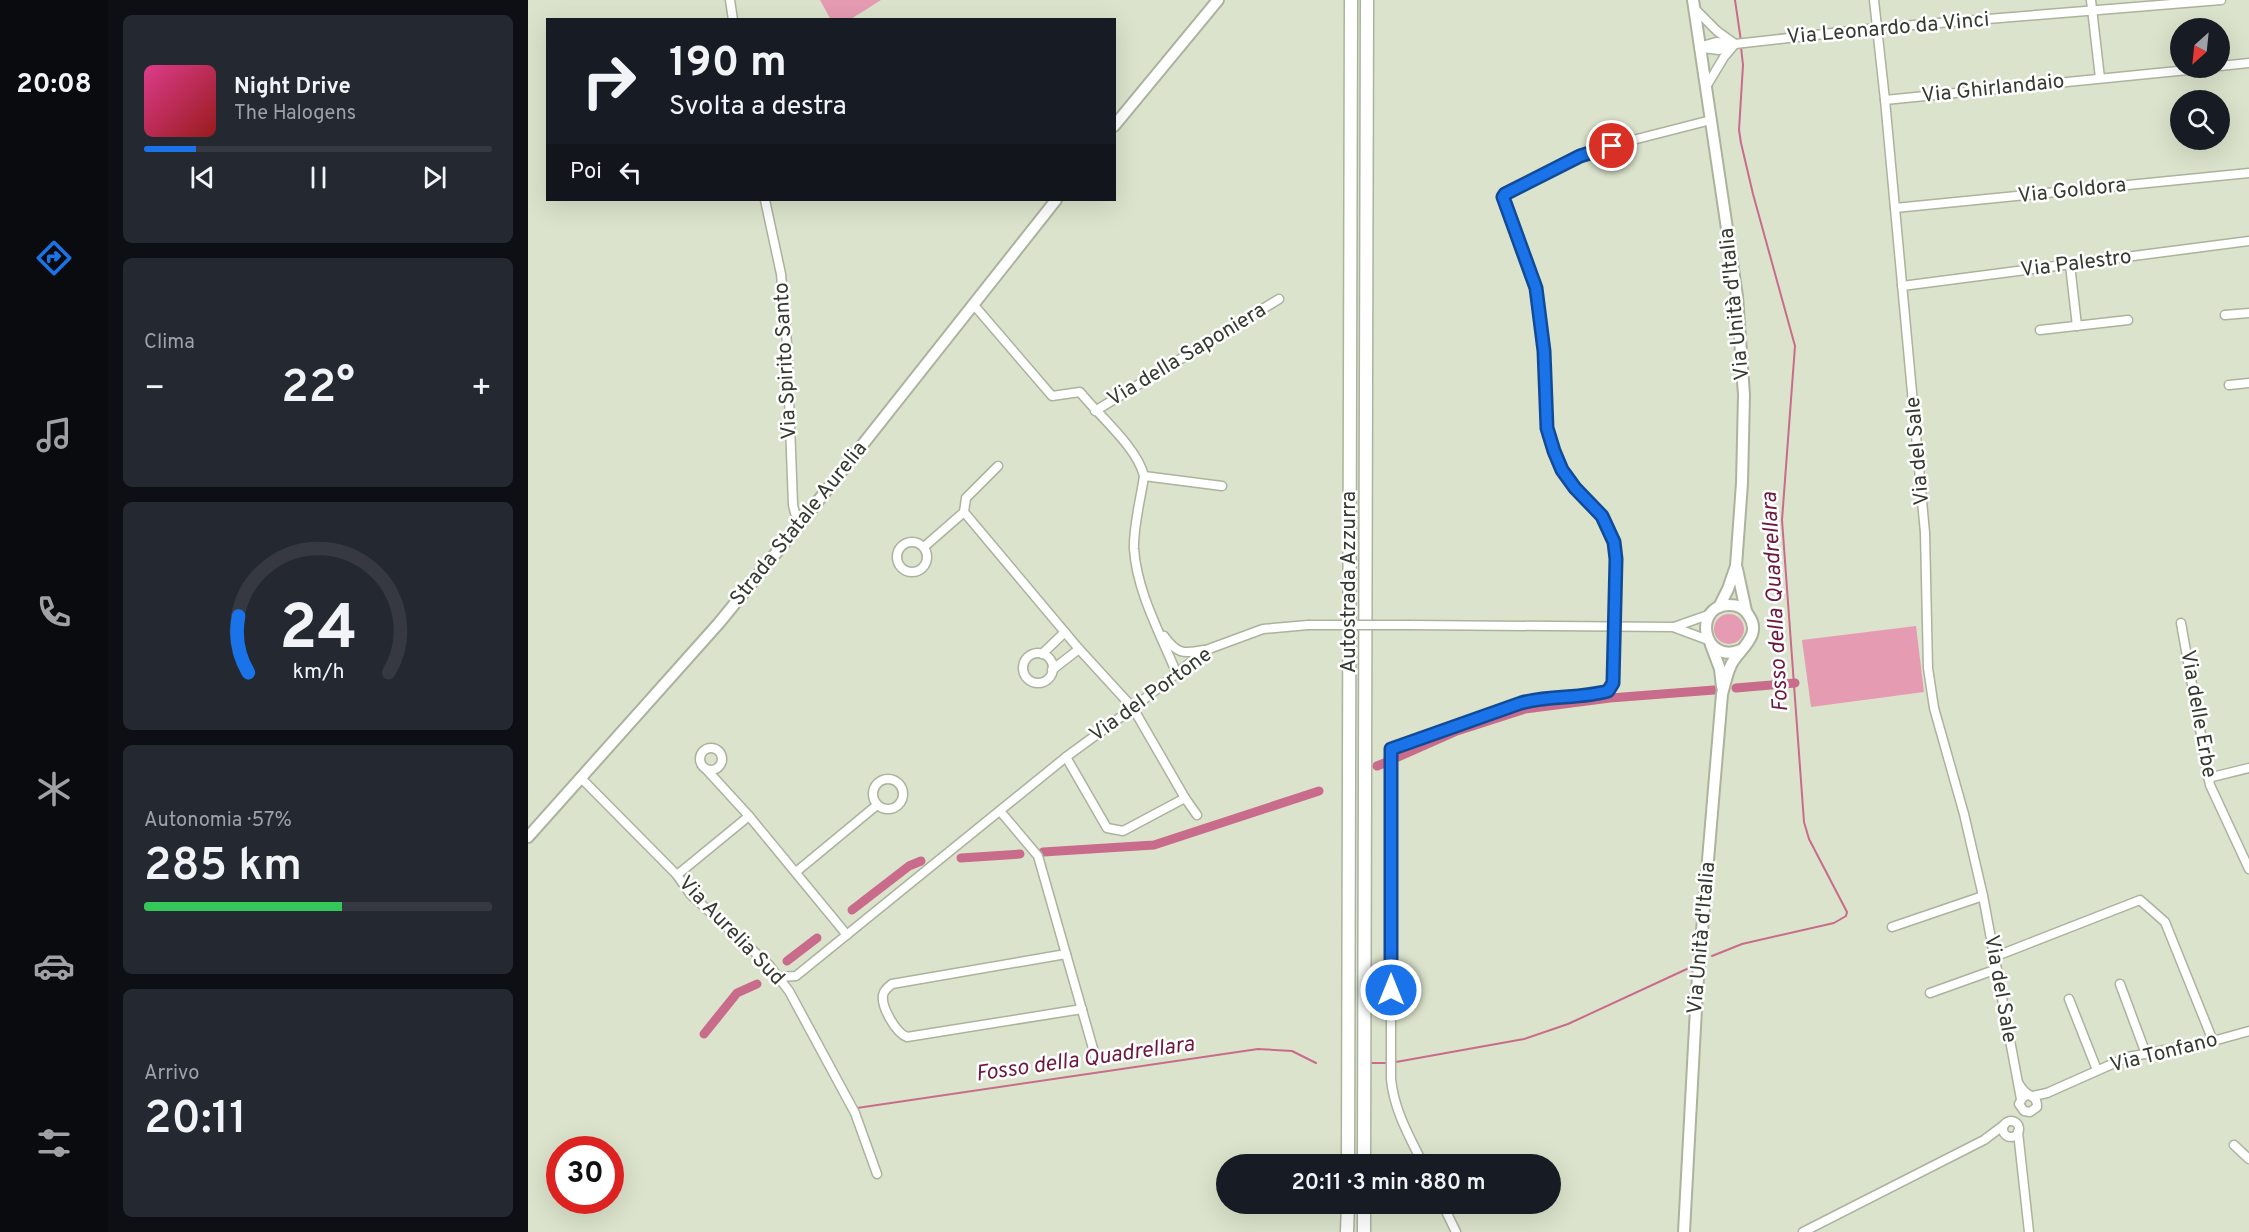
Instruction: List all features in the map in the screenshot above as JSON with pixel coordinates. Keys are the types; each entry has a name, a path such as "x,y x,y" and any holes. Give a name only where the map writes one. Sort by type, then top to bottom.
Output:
{"highway":[{"name":"Autostrada Azzurra","path":"1348,1154 1351,0"},
{"name":"Autostrada Azzurra","path":"1364,1154 1367,0"},
{"path":"1347,1232 1348,1214"},
{"path":"1364,1214 1364,1232"}],"main road":[{"path":"1116,124 1218,0"},
{"name":"Via Unità d'Italia","path":"1694,4 1737,296 1742,353 1744,437 1736,566 1728,589 1715,611"},
{"name":"Strada Statale Aurelia","path":"528,837 719,623 1055,201"},
{"path":"1710,642 1725,652 1741,650 1749,643 1753,634 1752,620 1746,611 1736,566"},
{"path":"1722,694 1720,669 1706,629 1715,611 1733,605 1746,611"},
{"name":"Via Unità d'Italia","path":"1684,1232 1697,990 1722,694 1731,666 1741,650"}],"street":[{"path":"730,0 733,18"},
{"name":"Via del Sale","path":"1874,0 1925,533 1928,668 1934,708 1964,814 1983,896 2017,1081 2028,1100"},
{"path":"2091,0 2100,78"},
{"name":"Via Leonardo da Vinci","path":"1699,47 1719,50 1749,42 1877,28 2221,0"},
{"path":"1694,4 1717,31 1736,44 1724,57 1706,87"},
{"path":"2230,65 2249,63"},
{"name":"Via Ghirlandaio","path":"1885,100 2170,72"},
{"path":"1418,1154 1396,1107 1391,1079 1391,749 1521,703 1539,698 1598,694 1608,691 1613,683 1616,559 1614,542 1602,516 1575,488 1562,470 1554,451 1547,428 1544,351 1536,288 1503,197 1580,156 1711,120"},
{"name":"Via Goldora","path":"1895,208 2249,173"},
{"name":"Via Spirito Santo","path":"765,201 781,274 788,344 793,505 795,513 803,520"},
{"name":"Via Palestro","path":"1902,286 2249,241"},
{"path":"2070,265 2077,326"},
{"name":"Via della Saponiera","path":"1095,411 1279,298"},
{"name":"Via della Saponiera","path":"973,303 1052,396 1080,392 1130,448 1142,465 1144,476"},
{"path":"2225,315 2249,313"},
{"path":"2040,330 2128,320"},
{"path":"2229,385 2249,383"},
{"path":"924,547 964,512 966,498 998,466"},
{"path":"1176,672 1137,569 1134,546 1144,476 1222,486"},
{"path":"964,512 1079,649 1133,708 1197,815"},
{"path":"1673,627 1715,611"},
{"name":"Via delle Erbe","path":"2181,623 2208,778 2249,869"},
{"name":"Via del Portone","path":"779,977 796,976 1066,758 1206,650 1263,629 1308,625 1673,627 1710,642"},
{"path":"1157,626 1173,649 1187,653 1206,650"},
{"path":"1042,654 1065,632"},
{"path":"1052,670 1079,649"},
{"path":"1037,653 1042,654 1049,658 1051,675 1044,681 1034,682 1026,676 1023,666 1028,657 1037,653"},
{"path":"1066,758 1107,828 1123,831 1185,798"},
{"path":"2208,778 2249,768"},
{"path":"706,769 749,816 847,935"},
{"name":"Via Aurelia Sud","path":"581,778 677,875 691,895 769,965 779,977 789,991 855,1113 877,1174"},
{"path":"795,872 877,805"},
{"path":"1000,811 1038,856 1096,1059"},
{"path":"677,875 749,816"},
{"path":"1892,927 1983,896"},
{"path":"1994,957 2140,900 2164,922 2213,1041"},
{"path":"1066,954 892,984 886,988 883,995 884,1006 899,1032 907,1037 1082,1010"},
{"path":"1930,993 1997,969"},
{"path":"2120,984 2146,1054"},
{"path":"2069,999 2097,1070"},
{"name":"Via Tonfano","path":"2028,1100 2128,1057 2213,1041 2249,1031"},
{"path":"1984,1140 2014,1136 2030,1112 2024,1111 2028,1100"},
{"path":"1803,1232 1984,1140 2007,1123 2028,1100"},
{"path":"2007,1123 2016,1123 2018,1129 2026,1231"},
{"path":"2007,1123 2003,1130 2021,1149"},
{"path":"2234,1145 2249,1159"},
{"path":"1447,1214 1456,1232"}],"shaded area":[{"path":"820,0 881,0 853,18 830,18"},
{"path":"1729,614 1735,615 1743,623 1743,635 1735,643 1729,644 1723,643 1715,635 1714,629 1715,623 1723,615"},
{"path":"1916,626 1924,692 1811,707 1802,640"}],"waterway":[{"name":"Fosso della Quadrellara","path":"1735,0 1741,41"},
{"name":"Fosso della Quadrellara","path":"1712,956 1742,944 1834,923 1846,916 1847,912 1809,839 1804,822 1782,520 1795,346 1741,143 1739,130 1743,65 1741,47"},
{"path":"1736,688 1795,683"},
{"path":"1396,758 1457,731 1525,709 1610,698 1714,690"},
{"path":"1377,766 1387,762"},
{"path":"1043,852 1154,845 1319,791"},
{"path":"961,858 1020,854"},
{"path":"852,910 909,866 921,861"},
{"path":"787,961 817,938"},
{"name":"Fosso della Quadrellara","path":"1396,1062 1524,1039 1568,1024 1689,968"},
{"path":"704,1034 737,993 757,984"},
{"name":"Fosso della Quadrellara","path":"857,1108 1258,1049 1292,1051 1316,1063"},
{"name":"Fosso della Quadrellara","path":"1372,1063 1385,1063"}],"route":[{"path":"1391,990 1391,749 1521,703 1539,698 1598,694 1608,691 1613,683 1616,559 1614,542 1610,529 1602,516 1594,505 1575,488 1562,470 1554,451 1547,428 1544,351 1536,288 1503,197 1580,156 1612,146"}]}
